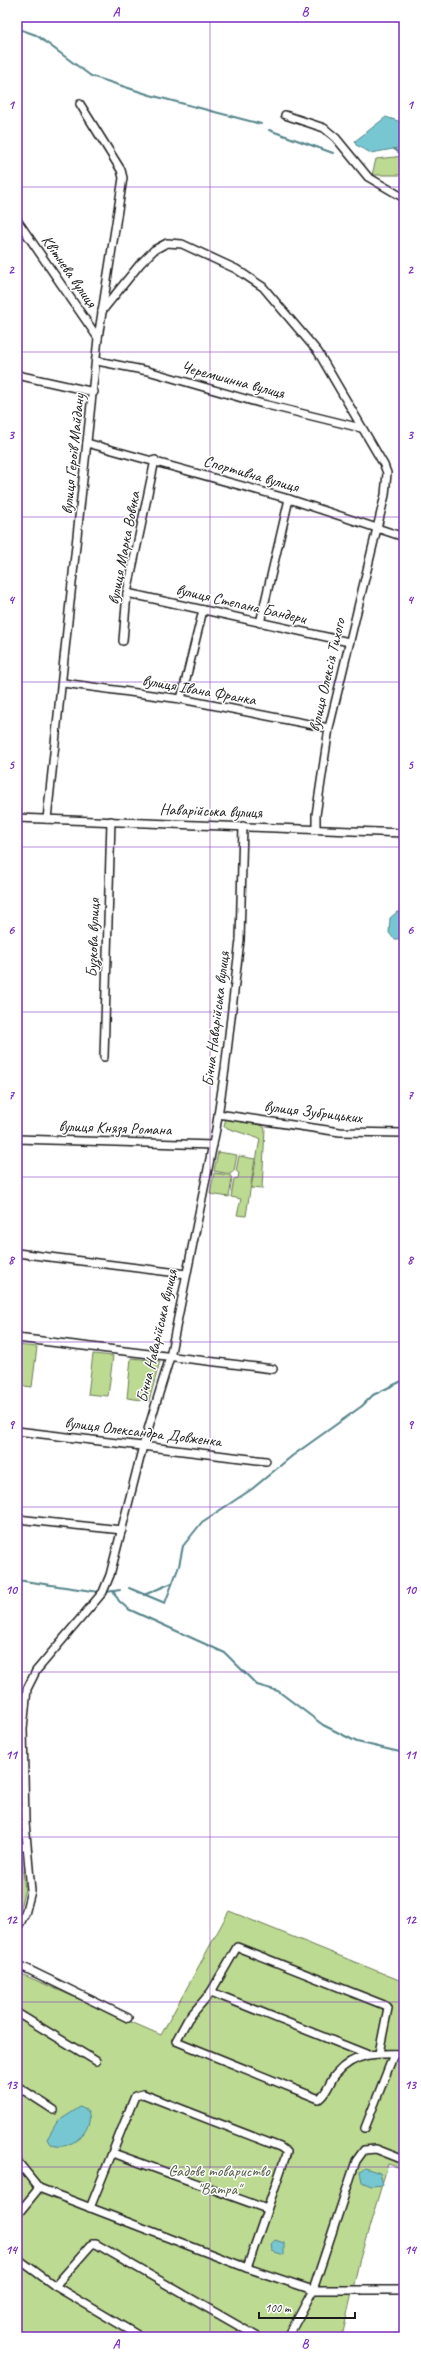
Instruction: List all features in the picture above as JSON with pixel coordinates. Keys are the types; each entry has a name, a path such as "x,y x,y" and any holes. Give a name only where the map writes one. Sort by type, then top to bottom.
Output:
{"street":[{"name":"вулиця Героїв Майдану","path":"47,819 94,392 98,338 123,178 121,170 80,104"},
{"path":"285,115 324,128 336,138 368,177 404,198"},
{"name":"Квітнева вулиця","path":"17,220 98,338"},
{"name":"вулиця Олексія Тихого","path":"102,311 154,250 166,243 182,244 236,269 263,287 318,352 384,465 387,473 385,495 329,728 316,815 316,830"},
{"name":"Черемшинна вулиця","path":"97,361 148,371 263,404 361,428"},
{"path":"17,375 94,392"},
{"name":"Спортивна вулиця","path":"88,443 155,460 288,499 404,537"},
{"name":"вулиця Марка Вовчка","path":"123,641 127,593 155,460"},
{"path":"260,623 288,499"},
{"name":"вулиця Степана Бандери","path":"127,593 349,642"},
{"path":"181,699 203,610"},
{"name":"вулиця Івана Франка","path":"63,683 181,699 329,728"},
{"name":"Наварійська вулиця","path":"17,818 404,833"},
{"name":"Бузкова вулиця","path":"104,1056 111,821"},
{"name":"Бічна Наварійська вулиця","path":"17,1929 25,1914 30,1891 26,1847 23,1729 27,1689 36,1671 103,1592 110,1575 143,1446 170,1357 213,1146 218,1114 240,940 243,826"},
{"name":"вулиця Зубрицьких","path":"218,1114 340,1132 404,1133"},
{"name":"вулиця Князя Романа","path":"17,1139 213,1146"},
{"path":"17,1253 186,1274"},
{"path":"17,1338 273,1369"},
{"name":"вулиця Олександра Довженка","path":"17,1430 266,1460"},
{"path":"17,1519 122,1530"},
{"path":"17,1847 26,1847"},
{"path":"366,2054 335,2074 325,2094 319,2099 176,2041 188,2019 211,1992 237,1947 388,2008 379,2053"},
{"path":"17,1964 128,2018"},
{"path":"211,1992 366,2054 404,2054"},
{"path":"17,2013 96,2061"},
{"path":"365,2128 394,2054"},
{"path":"17,2086 54,2110"},
{"path":"90,2208 135,2096 143,2094 280,2147 287,2152 246,2268"},
{"path":"288,2337 314,2290 356,2161 364,2150 376,2149 404,2160"},
{"path":"113,2153 267,2209"},
{"path":"17,2161 40,2188 246,2268 314,2290 404,2290"},
{"path":"17,2215 40,2188"},
{"path":"55,2286 92,2244 96,2244 258,2337"},
{"path":"17,2258 55,2286 142,2337"}],"green space":[{"path":"404,156 404,175 372,175 376,159"},
{"path":"226,1117 258,1123 265,1128 262,1189 251,1188 260,1139 224,1127"},
{"path":"218,1152 237,1155 234,1171 230,1174 214,1171"},
{"path":"239,1156 255,1159 246,1216 237,1215 241,1199 231,1197 234,1179 238,1178 239,1173 236,1171"},
{"path":"214,1173 230,1175 232,1179 229,1197 210,1194"},
{"path":"17,1345 37,1347 32,1387 17,1385"},
{"path":"93,1354 113,1356 108,1396 88,1394"},
{"path":"131,1358 160,1361 149,1401 127,1398"},
{"path":"17,1819 25,1889 17,1918"},
{"name":"Садове товариство \"Ватра\"","path":"229,1911 404,1982 404,2169 388,2164 359,2262 342,2337 17,2337 17,1972 161,2035"}],"water":[{"path":"386,117 404,123 404,147 371,153 356,145 355,141"},
{"path":"397,912 404,912 404,939 394,939 389,933 390,918"},
{"path":"80,2107 88,2111 88,2126 84,2132 79,2138 65,2146 50,2144 47,2139 57,2122"},
{"path":"365,2168 380,2173 383,2185 371,2186 362,2182 360,2172"},
{"path":"275,2240 284,2243 284,2255 272,2251 271,2244"}],"waterway":[{"path":"17,31 22,30 36,35 91,76 150,95 261,124"},
{"path":"269,130 333,153"},
{"path":"394,149 404,156"},
{"path":"129,1588 165,1603 179,1566 183,1546 202,1522 252,1489 292,1456 362,1406 373,1395 404,1380"},
{"path":"17,1580 99,1592"},
{"path":"144,1595 172,1583"},
{"path":"114,1591 120,1590"},
{"path":"106,1592 113,1591 119,1601 128,1609 225,1653 257,1685 278,1691 323,1725 357,1742 404,1753"}]}
